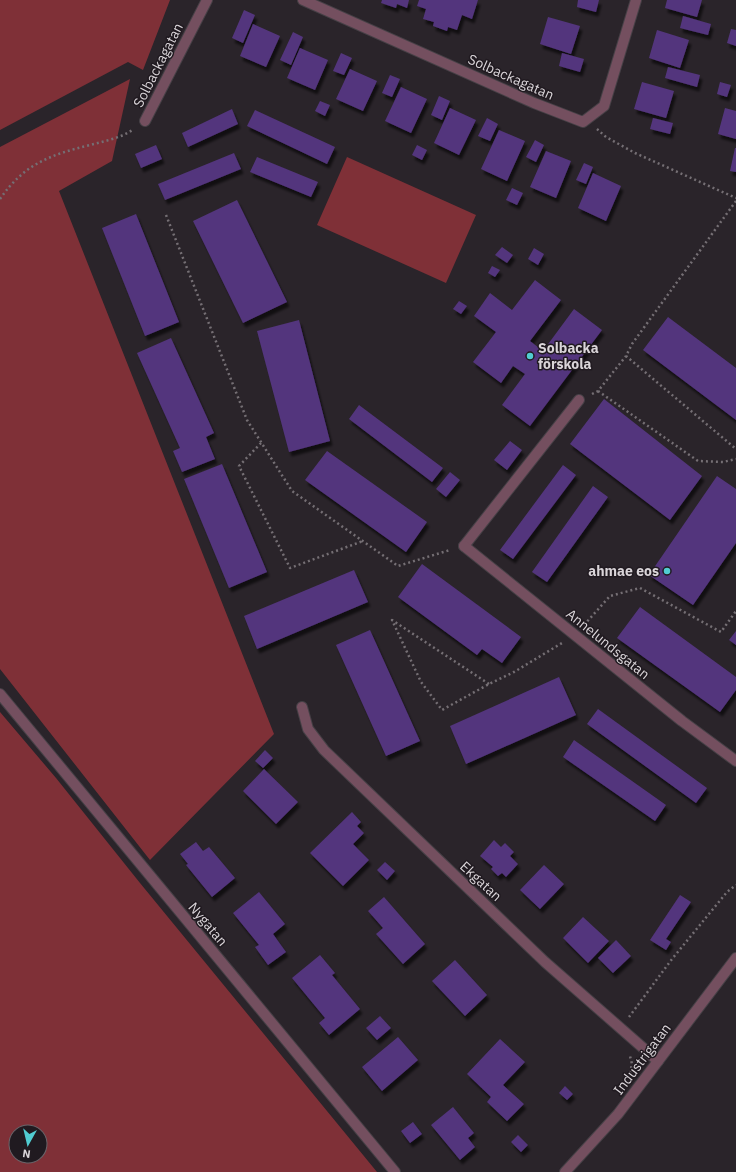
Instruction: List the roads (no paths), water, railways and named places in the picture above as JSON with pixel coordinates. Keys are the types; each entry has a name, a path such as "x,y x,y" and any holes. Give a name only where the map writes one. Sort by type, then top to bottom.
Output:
{"street":[{"name":"Solbackagatan","path":"146,121 207,0"},
{"name":"Solbackagatan","path":"303,0 534,103 583,122 604,106 636,0"},
{"name":"Annelundsgatan","path":"579,400 464,546 682,721 736,761"},
{"name":"Nygatan","path":"0,694 395,1172"},
{"name":"Ekgatan","path":"302,707 308,729 324,750 545,962 658,1061"},
{"name":"Industrigatan","path":"566,1172 618,1114 736,958"}],"place":[{"name":"Solbacka förskola","path":"530,356"},
{"name":"ahmae eos","path":"667,571"}]}
